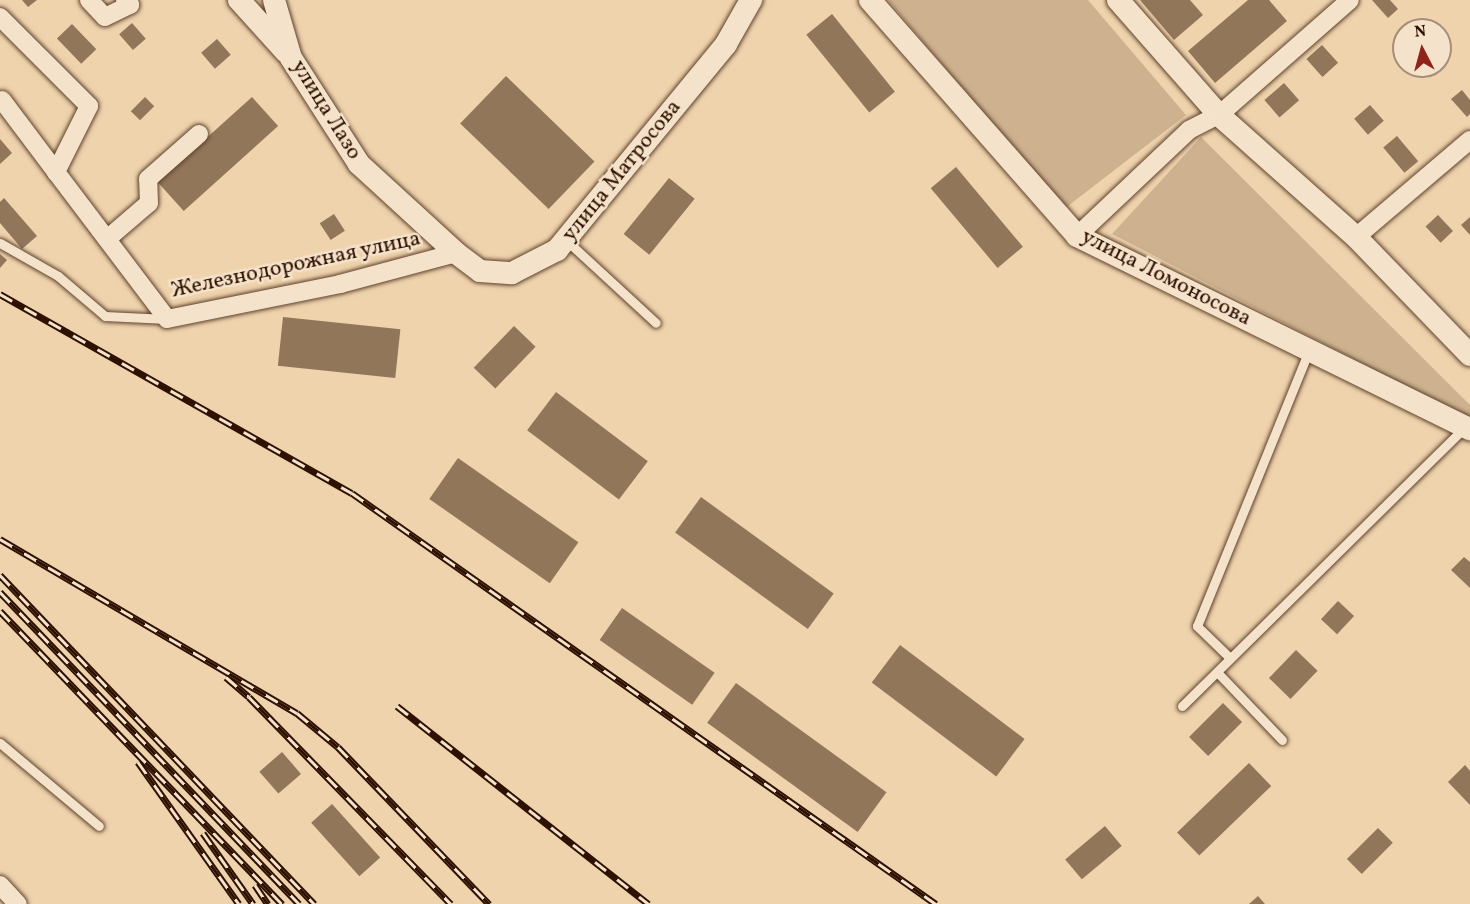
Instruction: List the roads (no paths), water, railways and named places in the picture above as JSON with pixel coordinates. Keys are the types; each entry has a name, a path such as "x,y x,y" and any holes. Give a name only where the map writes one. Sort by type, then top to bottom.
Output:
{"street":[{"path":"89,0 105,17 130,5 125,0"},
{"path":"239,0 291,58"},
{"name":"улица Лазо","path":"274,0 291,58 359,164 456,253"},
{"name":"улица Матросова","path":"456,253 480,271 512,273 557,250 726,44 751,0"},
{"name":"улица Ломоносова","path":"870,0 1077,236 1467,428"},
{"path":"1118,0 1218,115 1356,237 1470,355"},
{"path":"1077,236 1189,130 1218,115 1350,0"},
{"path":"0,17 89,106 56,172"},
{"name":"Железнодорожная улица","path":"2,100 167,319 340,284 456,253"},
{"path":"107,239 149,203 148,178 199,134"},
{"path":"1356,237 1470,140"},
{"path":"0,885 18,904"}],"lane":[{"path":"566,240 656,323"},
{"path":"0,243 58,276 105,315 167,319"},
{"path":"1230,658 1197,626 1308,350"},
{"path":"1182,706 1467,428"},
{"path":"1217,672 1282,740"},
{"path":"0,743 99,826"}],"railway":[{"path":"0,294 352,493 936,904"},
{"path":"0,539 297,713 338,747 489,904"},
{"path":"0,575 314,904"},
{"path":"0,592 299,904"},
{"path":"0,611 282,904"},
{"path":"226,677 249,697 451,904"},
{"path":"397,706 649,904"},
{"path":"138,762 239,904"},
{"path":"203,833 253,904"},
{"path":"255,885 268,904"}]}
